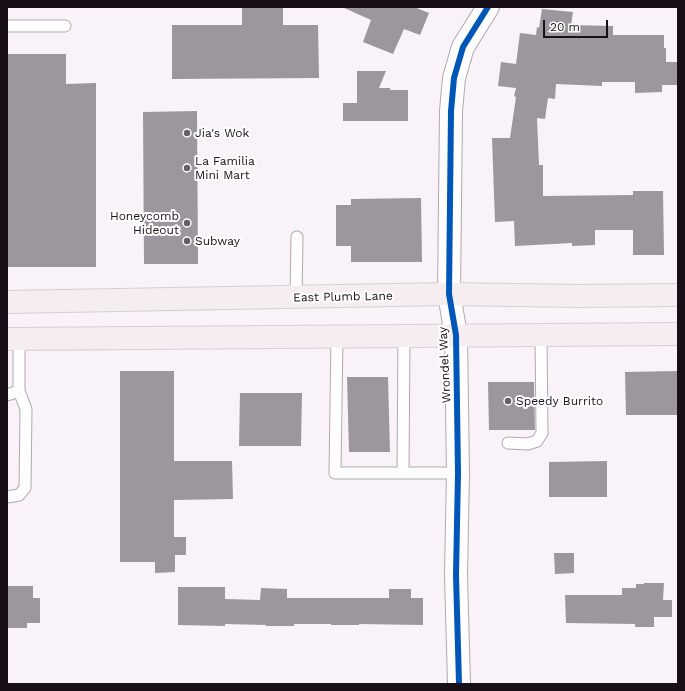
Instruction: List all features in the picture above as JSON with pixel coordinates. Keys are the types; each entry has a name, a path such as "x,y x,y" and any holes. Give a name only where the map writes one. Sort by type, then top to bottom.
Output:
{"main road":[{"name":"East Plumb Lane","path":"7,302 296,298 449,294 578,296 678,295"},
{"path":"13,339 678,334"}],"street":[{"name":"Wrondel Way","path":"459,684 456,575 458,473 456,335 449,294 451,111 454,78 463,47 488,7"}],"lane":[{"path":"7,26 65,26"},
{"path":"296,298 297,238"},
{"path":"508,443 528,444 536,441 542,433 541,334"},
{"path":"403,473 404,335"},
{"path":"338,336 335,472 458,473"},
{"path":"7,497 19,496 25,488 26,409 19,391 13,339"},
{"path":"7,395 19,391"}],"building":[{"path":"242,7 283,7 283,25 318,25 319,78 172,79 172,25 242,25"},
{"path":"342,7 414,7 429,13 420,35 404,29 393,54 363,42 371,20"},
{"path":"542,9 573,12 571,25 613,26 613,35 664,35 666,62 678,62 678,85 662,85 662,92 635,93 635,82 602,82 602,86 556,84 555,99 548,98 545,119 537,118 539,165 543,165 543,196 633,195 633,191 663,191 664,255 633,255 633,230 595,230 595,245 572,246 572,243 515,246 514,221 495,222 492,138 510,138 516,97 514,96 516,88 498,86 501,62 516,64 520,33 536,35 537,27 539,28"},
{"path":"7,54 66,54 66,84 96,83 96,267 7,267"},
{"path":"357,71 386,71 379,88 390,88 390,90 408,90 408,121 343,121 343,103 357,103"},
{"path":"197,111 198,264 144,264 143,112"},
{"path":"421,198 422,262 351,262 351,246 336,246 336,205 351,205 351,199"},
{"path":"120,371 174,371 174,461 232,461 233,499 174,500 174,537 186,537 186,555 175,555 175,572 155,573 155,562 120,562"},
{"path":"678,371 678,415 626,415 625,372"},
{"path":"347,377 388,377 390,452 349,452"},
{"path":"488,382 534,382 535,430 489,430"},
{"path":"240,393 302,393 301,446 239,446"},
{"path":"607,461 607,497 549,497 549,462"},
{"path":"554,553 574,553 574,573 555,574"},
{"path":"664,583 663,600 672,600 672,617 654,617 654,627 635,627 635,624 566,623 565,595 622,595 622,588 636,588 636,584"},
{"path":"7,586 33,586 33,598 40,598 40,623 27,623 27,628 7,628"},
{"path":"178,587 225,587 225,599 260,600 261,588 287,589 287,598 389,598 389,589 411,589 411,598 423,598 423,625 178,625"}],"cycle path":[{"path":"459,684 456,575 458,473 456,335 449,294 451,111 454,78 463,47 488,7"}],"place":[{"name":"Jia's Wok","path":"187,133"},
{"name":"La Familia Mini Mart","path":"187,168"},
{"name":"Honeycomb Hideout","path":"187,223"},
{"name":"Subway","path":"187,241"},
{"name":"Speedy Burrito","path":"508,401"}]}
